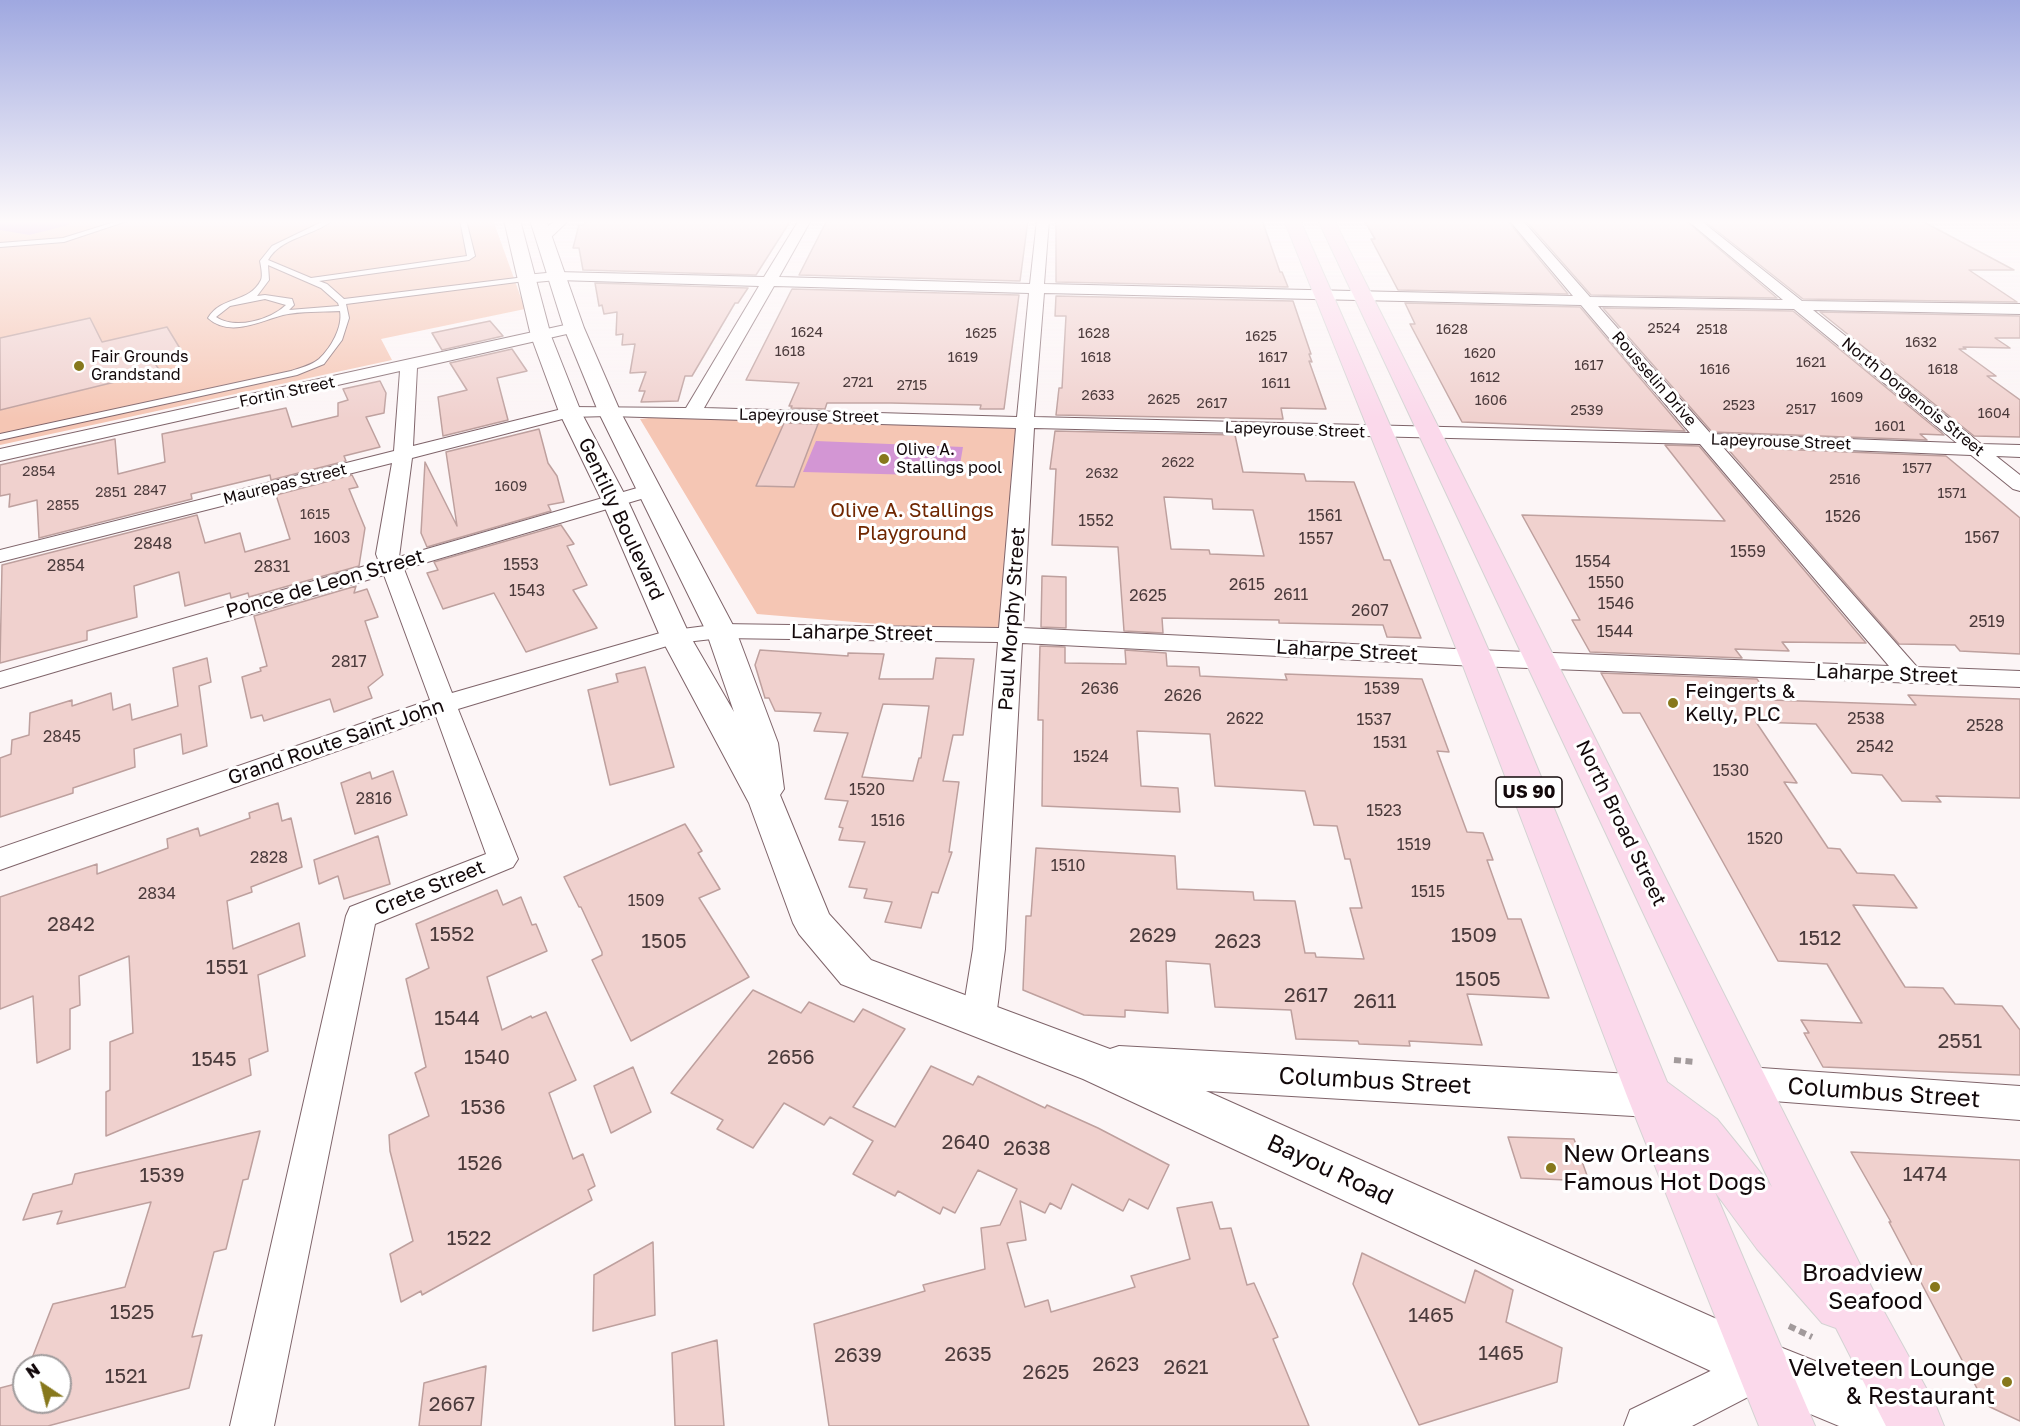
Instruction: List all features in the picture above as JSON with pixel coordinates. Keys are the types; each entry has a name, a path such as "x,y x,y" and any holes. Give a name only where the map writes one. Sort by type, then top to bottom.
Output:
{"main road":[{"name":"Gentilly Boulevard","path":"527,287 541,336 570,412 615,501 675,636 767,803 793,873"},
{"name":"Gentilly Boulevard","path":"560,287 574,328 609,411 721,631 761,743 767,803"},
{"name":"US 90","path":"1320,287 1476,658 1661,1078 1772,1345 1787,1426"},
{"name":"North Broad Street","path":"1359,287 1748,1083 1841,1333 1916,1426"},
{"name":"Bayou Road","path":"793,873 813,923 856,972 1100,1065 1772,1345 1908,1426"},
{"name":"Columbus Street","path":"1100,1065 1661,1078"},
{"path":"1661,1078 1700,1135 1775,1231 1841,1333"}],"street":[{"path":"692,413 766,287"},
{"path":"928,287 2020,309"},
{"name":"Rousselin Drive","path":"1573,287 1910,675"},
{"name":"North Dorgenois Street","path":"1776,287 2020,484"},
{"name":"Paul Morphy Street","path":"979,1017 989,949 1025,422 1038,289"},
{"name":"Fortin Street","path":"0,455 574,328"},
{"name":"Crete Street","path":"252,1426 361,916 503,859 387,554 403,454 409,365"},
{"name":"Lapeyrouse Street","path":"570,412 609,411 1382,433 1706,439 2020,451"},
{"name":"Maurepas Street","path":"0,556 570,412"},
{"name":"Ponce de Leon Street","path":"0,680 651,490"},
{"name":"Laharpe Street","path":"675,636 721,631 1011,635 1476,658 2020,679"},
{"name":"Grand Route Saint John","path":"0,859 445,704 675,636"},
{"name":"Columbus Street","path":"1748,1083 2020,1103"},
{"path":"1646,1426 1772,1345"}],"lane":[{"path":"252,298 259,287"},
{"path":"0,437 294,373 321,362 339,338 345,318 343,305 325,287"},
{"path":"282,313 290,305 284,299 252,298 219,309 212,318 222,323 245,324 282,313 472,287"}],"path":[{"path":"1661,1078 1704,1063"},
{"path":"1772,1345 1841,1333"}],"green space":[{"path":"0,287 517,287 525,309 381,339 392,360 0,445"},
{"name":"Olive A. Stallings Playground","path":"692,413 1025,422 1011,635 757,614 640,419"}],"shaded area":[{"name":"Olive A. Stallings pool","path":"816,441 963,447 958,476 803,472"}],"building":[{"path":"596,287 748,288 738,303 735,303 692,376 685,376 678,401 641,402 645,391 639,391 646,372 630,373 635,344 622,345 623,334 616,335 617,312 604,314 602,305 599,306"},
{"path":"1396,287 1562,287 1568,294 1398,290"},
{"path":"1584,287 1763,287 1777,298 1591,295"},
{"path":"1787,287 1994,287 2017,302 1803,299"},
{"path":"792,289 1019,295 1004,409 980,409 981,405 891,403 827,403 825,409 791,408 792,406 789,406 799,383 746,380"},
{"path":"1056,296 1293,301 1311,354 1309,354 1312,362 1309,361 1326,409 1281,408 1283,419 1056,415 1059,388 1062,388 1066,316 1055,316"},
{"path":"1405,303 1580,307 1685,431 1462,422 1410,324 1415,324"},
{"path":"1603,308 1793,311 1944,435 1920,434 1927,440 1712,432"},
{"path":"1820,312 2020,316 2020,338 1995,338 2010,348 1963,347 1966,349 1959,349 1996,376 1987,376 2020,400 2020,437 1974,436"},
{"name":"Fair Grounds Grandstand","path":"90,318 102,342 167,327 184,355 154,362 160,371 0,410 0,338"},
{"path":"490,321 503,336 442,350 432,333"},
{"path":"512,349 527,371 497,378 508,420 443,436 438,397 467,390 450,363"},
{"path":"380,381 386,393 384,413 366,417 380,447 344,456 346,461 271,480 270,475 191,494 192,499 39,538 37,500 9,507 10,494 0,496 0,465 115,439 118,474 165,462 162,434 286,408 292,427 338,416 338,403 348,400 343,389"},
{"path":"784,423 818,424 794,487 756,486"},
{"path":"539,429 548,463 557,476 564,502 548,505 551,511 427,547 421,533 425,462 457,526 446,452"},
{"path":"1055,431 1235,435 1243,472 1304,474 1306,481 1354,482 1384,560 1390,560 1421,638 1387,637 1383,625 1279,623 1279,620 1162,618 1163,633 1124,631 1118,547 1052,545 1056,469 1050,469","holes":["1164,497 1212,499 1213,509 1253,510 1264,556 1210,554 1209,550 1171,549"]},
{"path":"1665,445 1699,446 1866,643 1782,642 1789,651 1735,649 1742,658 1590,652 1572,620 1580,620 1522,515 1725,521"},
{"path":"1726,447 1946,456 2020,518 2020,654 1960,651 1955,645 1899,644"},
{"path":"352,475 358,487 349,489 365,528 359,566 249,597 248,593 231,598 230,593 185,606 179,572 134,586 137,617 87,631 87,640 0,663 2,565 197,515 205,543 240,533 245,552 290,539 276,495"},
{"path":"561,525 574,544 567,546 587,585 573,590 597,628 526,652 494,593 443,609 427,573 438,570 434,562"},
{"path":"1042,576 1066,577 1066,628 1041,627"},
{"path":"356,586 354,593 367,589 378,617 365,621 383,675 368,687 372,698 334,712 330,699 264,721 262,715 251,718 242,677 261,671 260,668 267,666 254,616"},
{"path":"1040,646 1065,647 1065,663 1126,664 1125,650 1166,653 1167,666 1199,667 1200,676 1287,680 1285,674 1422,679 1449,752 1437,751 1467,832 1483,833 1493,860 1487,860 1508,919 1521,919 1549,998 1467,994 1482,1045 1409,1041 1410,1046 1359,1044 1358,1041 1296,1039 1291,1010 1215,1007 1210,964 1166,961 1168,1013 1125,1010 1125,1017 1084,1015 1023,990 1026,916 1031,916 1036,848 1175,856 1177,889 1253,892 1254,900 1295,901 1305,953 1315,953 1316,957 1364,959 1350,908 1362,908 1350,859 1345,859 1337,826 1314,825 1305,791 1215,786 1210,734 1137,731 1141,786 1178,788 1180,812 1042,806 1043,720 1038,720"},
{"path":"760,650 848,656 848,653 884,654 879,679 933,679 936,658 974,659 963,735 953,735 943,781 959,782 949,852 952,852 938,893 932,892 921,928 885,922 892,902 864,898 867,889 849,887 865,842 839,840 843,828 839,827 848,801 825,799 848,733 814,731 821,713 775,711 769,698 765,698 755,665","holes":["883,704 929,706 921,758 919,758 913,781 862,777"]},
{"path":"207,658 211,682 199,686 207,746 183,754 181,734 134,749 135,767 73,788 73,793 0,817 0,758 11,754 12,740 29,735 30,713 72,700 72,706 111,693 113,710 130,704 132,720 178,706 173,668"},
{"path":"645,667 674,767 610,785 588,690 618,682 616,674"},
{"path":"1601,673 1757,679 1771,700 1916,705 1908,695 2020,699 2020,798 1936,796 1941,802 1902,801 1882,775 1852,773 1816,724 1756,722 1797,783 1784,782 1828,848 1840,849 1857,873 1894,875 1917,908 1853,905 1905,987 1943,988 1955,1004 2002,1006 2020,1030 2020,1075 1823,1067 1804,1033 1809,1033 1801,1020 1862,1023 1827,964 1778,961 1640,713 1623,713"},
{"path":"393,771 407,815 355,834 341,783 370,772 372,779"},
{"path":"278,803 282,821 291,818 302,867 251,887 252,892 227,901 233,949 299,923 305,956 258,975 268,1051 249,1059 251,1075 106,1136 106,1092 110,1090 110,1042 133,1033 129,956 79,976 80,1005 70,1009 70,1049 37,1063 33,996 0,1009 0,897 97,864 97,874 168,848 167,839 198,828 200,836 250,818 249,813"},
{"path":"685,824 702,851 698,853 720,889 699,898 749,977 631,1041 592,960 602,955 602,952 564,877"},
{"path":"378,836 390,884 344,899 338,876 319,884 314,860"},
{"path":"497,890 503,905 521,897 532,925 536,924 547,951 487,977 502,1030 531,1016 532,1018 546,1012 576,1080 549,1093 573,1159 583,1154 595,1186 588,1190 592,1200 422,1295 421,1291 401,1302 390,1254 413,1241 390,1151 389,1135 429,1116 415,1073 426,1067 406,979 429,968 416,924"},
{"path":"753,990 801,1013 809,1002 854,1022 863,1009 905,1029 853,1107 895,1127 931,1066 973,1085 978,1076 1045,1108 1047,1105 1098,1128 1169,1165 1148,1209 1129,1199 1123,1211 1072,1184 1061,1209 1050,1203 1045,1213 1020,1201 1026,1240 1007,1243 1025,1307 1048,1300 1051,1312 1135,1287 1131,1276 1190,1259 1177,1208 1212,1202 1220,1229 1231,1228 1247,1285 1254,1283 1278,1337 1273,1339 1309,1426 829,1426 814,1324 925,1291 923,1285 985,1269 981,1228 1000,1225 1017,1189 978,1170 955,1213 943,1207 940,1214 898,1191 895,1196 853,1174 873,1141 830,1117 824,1125 784,1103 753,1148 717,1129 723,1120 671,1093"},
{"path":"633,1067 651,1112 611,1133 594,1086"},
{"path":"260,1131 248,1179 243,1180 226,1249 214,1252 192,1337 202,1335 189,1388 48,1426 0,1426 0,1388 12,1385 12,1414 72,1414 72,1354 34,1354 53,1304 125,1287 151,1202 57,1224 62,1211 23,1220 33,1194 72,1184 75,1174"},
{"name":"New Orleans Famous Hot Dogs","path":"1508,1137 1574,1139 1589,1181 1521,1178"},
{"path":"1851,1152 2020,1160 2020,1421 1990,1407 1981,1396 1889,1222 1891,1222"},
{"path":"653,1242 655,1315 593,1331 594,1275"},
{"path":"1362,1253 1465,1303 1475,1270 1513,1290 1506,1322 1562,1348 1557,1382 1419,1425 1353,1284"},
{"path":"717,1340 724,1426 675,1426 672,1353"},
{"path":"486,1366 481,1426 419,1426 424,1383"}],"place":[{"name":"Fair Grounds Grandstand","path":"79,366"},
{"name":"Olive A. Stallings pool","path":"884,459"},
{"name":"Feingerts & Kelly, PLC","path":"1673,703"},
{"name":"New Orleans Famous Hot Dogs","path":"1551,1168"},
{"name":"Broadview Seafood","path":"1935,1287"},
{"name":"Velveteen Lounge & Restaurant","path":"2007,1382"}]}
